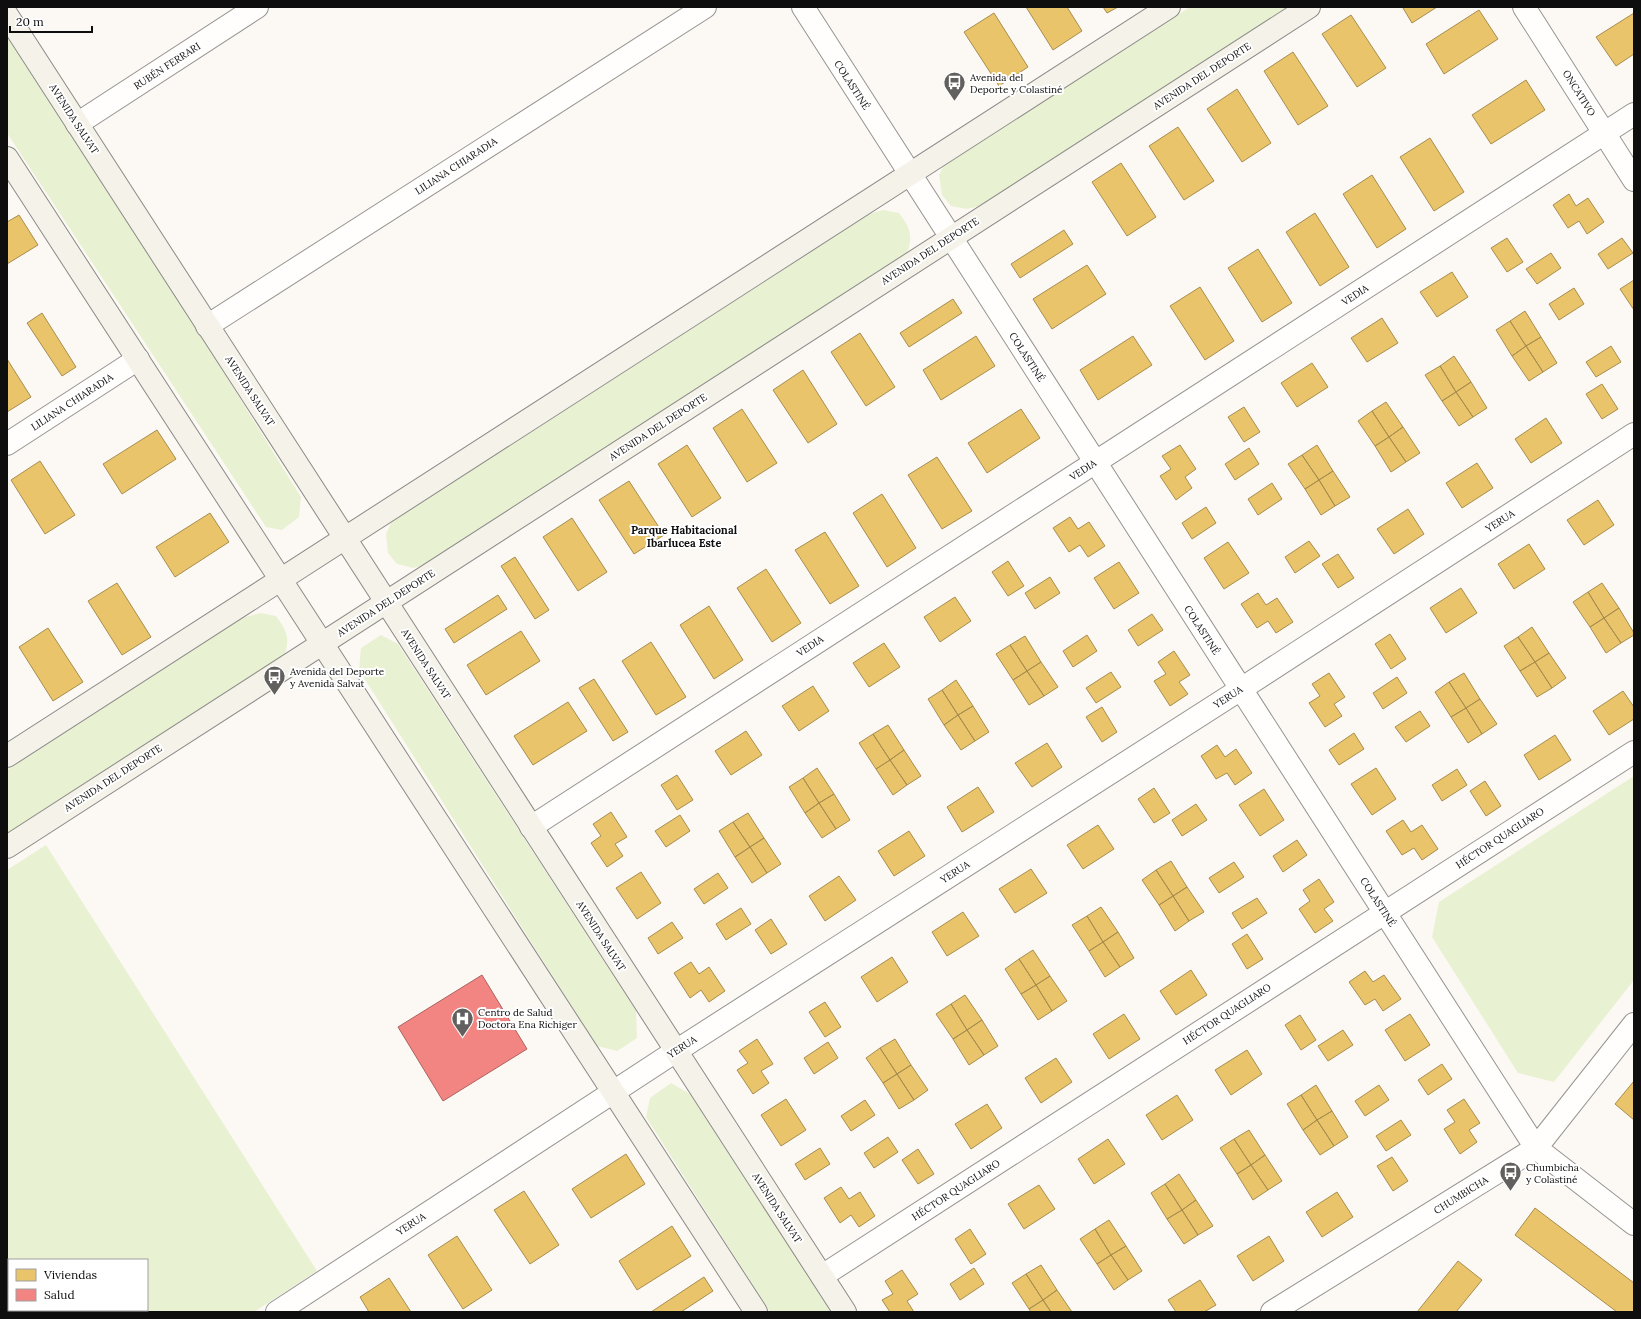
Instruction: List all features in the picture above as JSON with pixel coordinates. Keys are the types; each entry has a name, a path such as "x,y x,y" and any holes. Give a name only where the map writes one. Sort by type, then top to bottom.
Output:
{"street":[{"name":"RUBÉN FERRARI","path":"77,124 258,7"},
{"name":"LILIANA CHIARADIA","path":"208,326 706,7"},
{"name":"COLASTINÉ","path":"803,7 1536,1148 1634,1224"},
{"path":"7,756 1168,7"},
{"name":"AVENIDA DEL DEPORTE","path":"7,847 1308,7"},
{"name":"ONCATIVO","path":"1524,7 1634,180"},
{"name":"AVENIDA SALVAT","path":"7,15 845,1312"},
{"name":"VEDIA","path":"531,827 1634,114"},
{"path":"7,158 756,1312"},
{"name":"LILIANA CHIARADIA","path":"7,444 138,359"},
{"name":"YERUA","path":"278,1312 676,1051 1241,689 1634,434"},
{"name":"HÉCTOR QUAGLIARO","path":"822,1276 1634,752"},
{"name":"CHUMBICHA","path":"1272,1312 1536,1148 1634,1024"}],"green space":[{"path":"1190,7 1293,7 980,206 967,209 951,206 942,195 939,175 945,163"},
{"path":"7,37 188,315 301,497 299,517 282,530 266,527 7,133"},
{"path":"883,210 899,213 906,223 910,232 910,242 907,254 427,565 413,568 397,564 388,553 386,534 392,521 866,215"},
{"path":"260,613 276,616 283,627 287,636 287,645 284,657 7,837 7,770 242,618"},
{"path":"381,635 398,644 636,1011 637,1038 617,1051 597,1046 359,670 361,648"},
{"path":"1634,776 1634,980 1554,1082 1518,1073 1432,937 1439,902"},
{"path":"46,845 317,1271 254,1312 7,1312 7,870"},
{"path":"671,1083 690,1094 831,1312 770,1312 646,1117 650,1098"}],"building: Viviendas":[{"path":"1026,7 1067,7 1082,31 1053,50"},
{"path":"1103,7 1118,7 1107,13"},
{"path":"1437,7 1412,23 1403,8"},
{"path":"1479,10 1498,39 1444,74 1426,44"},
{"path":"994,13 1028,67 999,86 964,32"},
{"path":"1634,13 1634,54 1616,66 1596,37"},
{"path":"1351,15 1386,68 1357,87 1322,34"},
{"path":"1293,52 1328,106 1298,125 1264,71"},
{"path":"1526,80 1545,110 1491,144 1472,115"},
{"path":"1237,89 1271,143 1242,162 1207,109"},
{"path":"1178,127 1214,181 1184,200 1149,146"},
{"path":"1430,138 1464,192 1434,211 1400,157"},
{"path":"1121,163 1156,217 1127,236 1092,182"},
{"path":"1372,175 1406,229 1377,248 1343,194"},
{"path":"1569,194 1576,206 1588,198 1604,222 1587,234 1579,221 1568,228 1553,205"},
{"path":"1315,213 1349,267 1320,286 1286,232"},
{"path":"19,215 38,245 7,264 7,222"},
{"path":"1064,230 1073,244 1020,278 1011,264"},
{"path":"1507,238 1523,262 1507,272 1491,248"},
{"path":"1622,238 1633,253 1608,269 1598,254"},
{"path":"1258,249 1292,303 1262,322 1228,268"},
{"path":"1551,253 1561,268 1537,284 1526,269"},
{"path":"1087,265 1106,294 1052,329 1033,299"},
{"path":"1452,272 1468,297 1437,317 1420,292"},
{"path":"1634,280 1634,310 1620,289"},
{"path":"1200,287 1234,341 1205,360 1170,306"},
{"path":"1574,288 1584,304 1559,320 1549,304"},
{"path":"953,299 962,313 909,347 900,333"},
{"path":"1525,311 1541,337 1526,346 1510,321"},
{"path":"42,313 76,367 62,376 27,323"},
{"path":"1382,318 1398,343 1367,362 1351,338"},
{"path":"1510,321 1526,346 1512,356 1496,330"},
{"path":"860,333 895,387 866,406 831,352"},
{"path":"976,336 995,366 941,400 923,370"},
{"path":"1133,336 1152,365 1098,400 1080,370"},
{"path":"1541,337 1557,363 1543,372 1526,346"},
{"path":"1526,346 1543,372 1529,381 1512,356"},
{"path":"1611,346 1621,362 1596,377 1586,362"},
{"path":"1454,356 1471,382 1456,392 1440,366"},
{"path":"7,359 31,397 7,412"},
{"path":"1312,363 1328,387 1297,407 1281,383"},
{"path":"1440,366 1456,392 1442,401 1425,375"},
{"path":"803,370 837,424 808,443 773,390"},
{"path":"1471,382 1487,408 1473,417 1456,392"},
{"path":"1602,384 1618,409 1602,419 1586,394"},
{"path":"1456,392 1473,417 1459,426 1442,401"},
{"path":"1386,402 1403,427 1389,437 1372,411"},
{"path":"1244,407 1260,432 1244,442 1228,417"},
{"path":"742,409 777,463 747,482 713,428"},
{"path":"1021,409 1040,438 987,473 968,443"},
{"path":"1372,411 1389,437 1375,446 1358,421"},
{"path":"1546,418 1562,443 1531,463 1515,439"},
{"path":"1403,427 1420,453 1406,462 1389,437"},
{"path":"157,430 176,459 122,494 103,464"},
{"path":"1389,437 1406,462 1391,472 1375,446"},
{"path":"687,445 721,498 692,517 658,464"},
{"path":"1180,445 1196,469 1185,477 1192,488 1176,500 1160,476 1171,469 1162,456"},
{"path":"1317,445 1333,471 1319,480 1302,455"},
{"path":"1249,448 1259,464 1235,480 1225,464"},
{"path":"1302,455 1319,480 1305,489 1288,464"},
{"path":"937,457 972,511 942,529 908,475"},
{"path":"40,461 75,515 45,534 11,480"},
{"path":"1477,463 1493,488 1462,508 1446,483"},
{"path":"1333,471 1350,497 1335,506 1319,480"},
{"path":"1319,480 1335,506 1321,515 1305,489"},
{"path":"629,481 664,535 634,554 599,500"},
{"path":"1272,483 1282,499 1258,515 1248,499"},
{"path":"882,494 916,548 887,567 853,513"},
{"path":"1598,500 1614,525 1584,545 1567,520"},
{"path":"1206,507 1216,523 1192,539 1182,523"},
{"path":"1408,509 1424,534 1394,554 1377,529"},
{"path":"210,513 229,542 175,577 156,547"},
{"path":"1070,517 1078,529 1089,522 1105,546 1088,557 1080,545 1069,552 1053,528"},
{"path":"572,518 607,572 578,591 543,537"},
{"path":"825,532 859,586 830,604 795,550"},
{"path":"1309,541 1320,556 1295,573 1285,557"},
{"path":"1228,542 1249,573 1224,589 1204,558"},
{"path":"1529,544 1545,569 1514,589 1498,564"},
{"path":"1338,554 1354,578 1338,588 1322,564"},
{"path":"515,557 549,610 535,619 501,566"},
{"path":"1008,561 1024,586 1008,596 992,572"},
{"path":"1119,562 1139,593 1114,609 1094,578"},
{"path":"766,569 801,623 772,642 737,588"},
{"path":"1050,577 1060,593 1035,609 1025,593"},
{"path":"117,583 151,637 122,655 88,601"},
{"path":"1602,583 1619,608 1604,618 1588,592"},
{"path":"1461,588 1477,613 1446,633 1430,608"},
{"path":"1588,592 1604,618 1590,627 1573,602"},
{"path":"1258,593 1266,605 1277,598 1293,622 1276,633 1268,621 1257,628 1241,604"},
{"path":"498,595 507,609 454,643 445,629"},
{"path":"955,597 971,621 940,642 924,617"},
{"path":"709,606 743,660 714,679 680,625"},
{"path":"1619,608 1634,633 1634,635 1621,643 1604,618"},
{"path":"1152,614 1163,630 1138,646 1128,630"},
{"path":"1604,618 1621,643 1606,653 1590,627"},
{"path":"1532,627 1549,653 1535,662 1518,637"},
{"path":"48,628 83,682 53,701 19,647"},
{"path":"521,631 540,661 486,695 467,665"},
{"path":"1390,634 1406,659 1391,669 1375,644"},
{"path":"1087,635 1097,651 1073,667 1063,651"},
{"path":"1025,636 1041,662 1027,671 1010,645"},
{"path":"1518,637 1535,662 1520,671 1504,646"},
{"path":"651,642 686,697 656,715 622,661"},
{"path":"884,643 900,667 869,687 853,663"},
{"path":"1010,645 1027,671 1013,680 996,654"},
{"path":"1174,651 1190,675 1179,682 1188,694 1170,706 1154,681 1166,674 1158,662"},
{"path":"1549,653 1566,678 1552,688 1535,662"},
{"path":"1041,662 1058,687 1044,696 1027,671"},
{"path":"1535,662 1552,688 1537,697 1520,671"},
{"path":"1027,671 1044,696 1029,705 1013,680"},
{"path":"1111,672 1121,687 1096,703 1086,688"},
{"path":"1329,673 1345,697 1334,704 1342,716 1325,727 1309,703 1320,696 1312,684"},
{"path":"1464,673 1480,699 1466,708 1449,682"},
{"path":"1397,677 1407,693 1383,709 1373,693"},
{"path":"594,679 628,732 613,741 579,688"},
{"path":"956,680 973,706 958,715 942,690"},
{"path":"1449,682 1466,708 1451,717 1435,692"},
{"path":"813,686 829,711 799,731 782,706"},
{"path":"942,690 958,715 944,725 928,699"},
{"path":"1623,691 1634,707 1634,719 1609,735 1593,711"},
{"path":"1480,699 1497,724 1482,734 1466,708"},
{"path":"568,702 587,731 533,765 514,736"},
{"path":"973,706 989,732 975,741 958,715"},
{"path":"1102,707 1117,732 1102,742 1086,717"},
{"path":"1466,708 1482,734 1468,743 1451,717"},
{"path":"1420,711 1430,726 1406,742 1395,727"},
{"path":"958,715 975,741 961,750 944,725"},
{"path":"888,725 904,750 890,760 873,734"},
{"path":"746,731 762,755 731,775 715,751"},
{"path":"1354,733 1364,749 1339,765 1329,750"},
{"path":"873,734 890,760 876,769 859,743"},
{"path":"1555,735 1571,760 1539,780 1524,755"},
{"path":"1047,743 1062,767 1032,787 1015,763"},
{"path":"1217,745 1225,757 1236,749 1252,773 1235,785 1227,773 1216,779 1201,756"},
{"path":"904,750 921,776 907,785 890,760"},
{"path":"890,760 907,785 893,795 876,769"},
{"path":"817,768 834,794 819,803 803,778"},
{"path":"1376,768 1396,799 1372,815 1351,784"},
{"path":"1457,769 1467,785 1442,801 1432,785"},
{"path":"677,775 693,800 677,810 661,785"},
{"path":"803,778 819,803 805,813 789,787"},
{"path":"1485,781 1501,806 1486,816 1470,791"},
{"path":"978,787 994,812 962,832 947,807"},
{"path":"1154,788 1170,813 1154,823 1138,799"},
{"path":"1264,789 1284,820 1260,836 1239,805"},
{"path":"834,794 850,820 836,829 819,803"},
{"path":"819,803 836,829 822,838 805,813"},
{"path":"1196,804 1207,820 1182,836 1172,820"},
{"path":"611,812 627,837 615,844 623,856 607,867 591,843 601,836 593,824"},
{"path":"748,813 764,838 750,847 733,822"},
{"path":"680,815 690,831 666,847 655,831"},
{"path":"1403,820 1411,832 1422,825 1438,849 1422,860 1414,848 1402,855 1386,831"},
{"path":"733,822 750,847 735,857 719,831"},
{"path":"1098,825 1114,849 1083,869 1067,845"},
{"path":"909,831 925,856 894,876 878,851"},
{"path":"764,838 781,864 767,873 750,847"},
{"path":"1297,840 1307,855 1283,872 1273,856"},
{"path":"750,847 767,873 752,883 735,857"},
{"path":"1171,861 1187,887 1173,896 1156,870"},
{"path":"1234,862 1244,877 1219,893 1209,878"},
{"path":"1031,869 1047,893 1015,913 999,889"},
{"path":"1156,870 1173,896 1159,905 1142,880"},
{"path":"641,872 661,903 637,919 616,888"},
{"path":"718,873 728,888 704,904 694,889"},
{"path":"839,876 856,900 825,921 809,896"},
{"path":"1319,879 1334,902 1324,909 1333,921 1315,933 1299,909 1310,901 1303,890"},
{"path":"1187,887 1204,912 1189,921 1173,896"},
{"path":"1173,896 1189,921 1175,931 1159,905"},
{"path":"1257,898 1267,913 1242,929 1232,913"},
{"path":"1101,907 1118,932 1103,942 1087,916"},
{"path":"741,908 751,924 726,940 716,924"},
{"path":"963,912 979,936 947,956 932,932"},
{"path":"1087,916 1103,942 1089,951 1072,925"},
{"path":"771,919 787,944 771,954 755,930"},
{"path":"672,922 683,938 658,954 648,938"},
{"path":"1118,932 1134,958 1120,967 1103,942"},
{"path":"1247,934 1263,959 1247,969 1232,944"},
{"path":"1103,942 1120,967 1105,977 1089,951"},
{"path":"1033,950 1050,976 1036,985 1019,959"},
{"path":"892,957 908,982 877,1002 861,977"},
{"path":"1019,959 1036,985 1021,994 1005,969"},
{"path":"691,962 699,974 709,967 725,991 709,1002 701,990 690,998 674,973"},
{"path":"1191,970 1207,995 1176,1015 1160,991"},
{"path":"1365,971 1373,982 1384,975 1401,999 1383,1011 1375,999 1365,1005 1349,982"},
{"path":"1050,976 1067,1001 1052,1011 1036,985"},
{"path":"1036,985 1052,1011 1038,1020 1021,994"},
{"path":"965,995 982,1020 967,1030 951,1004"},
{"path":"825,1002 841,1027 825,1037 809,1012"},
{"path":"951,1004 967,1030 953,1039 936,1014"},
{"path":"1124,1014 1140,1039 1109,1059 1093,1034"},
{"path":"1410,1014 1430,1045 1405,1061 1385,1030"},
{"path":"1300,1015 1316,1040 1301,1050 1285,1025"},
{"path":"982,1020 998,1046 984,1055 967,1030"},
{"path":"967,1030 984,1055 969,1065 953,1039"},
{"path":"1343,1030 1353,1045 1328,1061 1318,1046"},
{"path":"757,1039 773,1064 761,1071 769,1083 753,1094 737,1070 748,1063 739,1051"},
{"path":"895,1039 911,1065 897,1074 880,1048"},
{"path":"828,1042 838,1058 814,1074 804,1058"},
{"path":"880,1048 897,1074 883,1083 866,1058"},
{"path":"1247,1050 1262,1074 1231,1095 1215,1070"},
{"path":"1056,1058 1072,1082 1041,1103 1025,1078"},
{"path":"1442,1064 1452,1079 1428,1095 1418,1080"},
{"path":"911,1065 928,1090 914,1100 897,1074"},
{"path":"897,1074 914,1100 899,1109 883,1083"},
{"path":"1634,1081 1634,1120 1615,1104"},
{"path":"1316,1085 1332,1111 1317,1120 1301,1095"},
{"path":"1379,1085 1389,1100 1365,1116 1355,1101"},
{"path":"1177,1095 1193,1120 1162,1140 1146,1115"},
{"path":"1301,1095 1317,1120 1303,1130 1287,1104"},
{"path":"786,1099 806,1130 781,1146 761,1115"},
{"path":"1464,1099 1480,1123 1469,1130 1477,1142 1460,1154 1444,1129 1455,1122 1447,1110"},
{"path":"865,1100 875,1115 851,1131 841,1116"},
{"path":"987,1104 1002,1128 971,1149 955,1124"},
{"path":"1332,1111 1348,1137 1334,1146 1317,1120"},
{"path":"1317,1120 1334,1146 1320,1155 1303,1130"},
{"path":"1401,1120 1411,1135 1386,1151 1376,1136"},
{"path":"1249,1130 1265,1155 1251,1165 1234,1139"},
{"path":"888,1137 898,1152 874,1168 864,1153"},
{"path":"1108,1139 1125,1164 1094,1184 1078,1159"},
{"path":"1234,1139 1251,1165 1237,1174 1220,1148"},
{"path":"820,1148 830,1164 805,1180 795,1164"},
{"path":"918,1149 934,1174 918,1184 902,1160"},
{"path":"626,1154 645,1184 591,1218 572,1189"},
{"path":"1265,1155 1282,1181 1268,1190 1251,1165"},
{"path":"1392,1157 1408,1181 1393,1191 1377,1166"},
{"path":"1251,1165 1268,1190 1253,1200 1237,1174"},
{"path":"1179,1174 1196,1200 1182,1210 1165,1184"},
{"path":"1165,1184 1182,1210 1167,1219 1151,1193"},
{"path":"1039,1185 1055,1209 1024,1229 1008,1204"},
{"path":"841,1187 849,1199 860,1192 875,1216 859,1227 851,1215 840,1223 824,1198"},
{"path":"524,1191 559,1245 530,1264 494,1210"},
{"path":"1337,1192 1353,1217 1322,1237 1306,1212"},
{"path":"1196,1200 1213,1226 1198,1235 1182,1210"},
{"path":"1535,1208 1634,1283 1634,1312 1617,1312 1515,1235"},
{"path":"1182,1210 1198,1235 1184,1244 1167,1219"},
{"path":"1109,1220 1126,1246 1111,1255 1095,1229"},
{"path":"672,1226 691,1256 637,1290 619,1261"},
{"path":"970,1229 986,1254 971,1264 955,1239"},
{"path":"1095,1229 1111,1255 1097,1264 1080,1239"},
{"path":"457,1236 492,1290 463,1309 428,1255"},
{"path":"1269,1236 1284,1261 1253,1281 1237,1256"},
{"path":"1126,1246 1142,1271 1128,1280 1111,1255"},
{"path":"1111,1255 1128,1280 1114,1290 1097,1264"},
{"path":"1458,1261 1482,1280 1456,1312 1417,1312"},
{"path":"1041,1265 1057,1290 1043,1300 1026,1274"},
{"path":"974,1268 984,1284 960,1300 950,1284"},
{"path":"902,1270 918,1294 907,1301 914,1312 890,1312 882,1300 893,1294 885,1281"},
{"path":"1026,1274 1043,1300 1029,1309 1012,1283"},
{"path":"704,1277 713,1291 681,1312 651,1312"},
{"path":"389,1278 411,1312 369,1312 360,1297"},
{"path":"1200,1280 1216,1305 1204,1312 1176,1312 1168,1300"},
{"path":"1057,1290 1072,1312 1051,1312 1043,1300"},
{"path":"1043,1300 1051,1312 1031,1312 1029,1309"}],"building: Salud":[{"name":"Centro de Salud Doctora Ena Richiger","path":"482,975 527,1049 443,1101 398,1027"}],"place":[{"name":"Avenida del Deporte y Colastiné","path":"954,102"},
{"name":"Avenida del Deporte y Avenida Salvat","path":"274,696"},
{"name":"Centro de Salud Doctora Ena Richiger","path":"462,1038"},
{"name":"Chumbicha y Colastiné","path":"1510,1192"}],"district":[{"name":"Parque Habitacional Ibarlucea Este","path":"684,536"}]}
